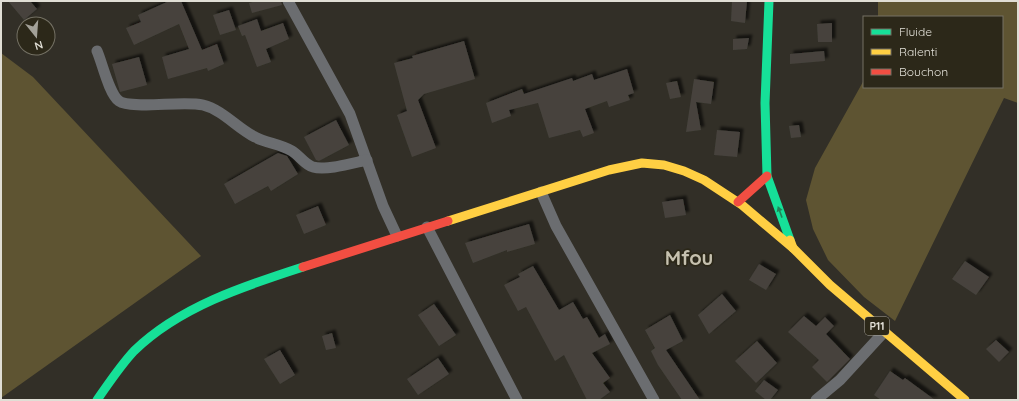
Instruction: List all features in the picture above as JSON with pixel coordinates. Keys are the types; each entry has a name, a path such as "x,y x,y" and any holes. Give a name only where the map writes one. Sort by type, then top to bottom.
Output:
{"main road":[{"name":"P11","path":"769,1 765,103 768,176 793,248 830,285 965,400"},
{"path":"98,400 122,363 149,338 192,312 220,298 261,281 397,236 609,170 641,163 668,165 698,177 738,202 793,248"},
{"path":"738,202 768,176"}],"street":[{"path":"288,1 350,114 384,206 397,236"},
{"path":"97,51 113,95 119,101 130,104 187,103 203,105 213,109 255,137 286,147 297,154 311,167 324,168 367,160"},
{"path":"541,192 556,226 654,400"},
{"path":"428,227 517,400"},
{"path":"816,400 840,380 884,332"}],"shaded area":[{"path":"878,1 1018,1 1018,103 1004,98 895,321 864,297 828,260 813,229 806,200 815,168 863,82 863,88 1003,88 1003,16 878,16"},
{"path":"1,53 33,77 201,256 1,398"}],"building":[{"path":"8,1 30,1 37,9 29,16 21,16"},
{"path":"169,1 181,1 202,50 217,44 224,64 208,71 207,68 168,79 162,57 189,49 179,24 134,45 126,28 141,22 138,15"},
{"path":"256,1 281,1 282,5 252,13 249,3"},
{"path":"732,1 747,1 745,23 731,21"},
{"path":"229,10 236,30 220,35 213,15"},
{"path":"257,19 261,31 283,23 289,39 266,49 271,62 257,67 245,35 242,36 238,26"},
{"path":"832,23 832,42 818,42 817,24"},
{"path":"749,38 747,49 733,50 733,39"},
{"path":"464,41 475,79 424,94 418,100 436,148 412,157 397,115 407,111 394,63 413,58 412,56"},
{"path":"824,51 825,61 790,64 790,54"},
{"path":"139,57 147,85 120,92 112,64"},
{"path":"627,69 634,93 628,95 630,100 609,107 607,101 585,109 594,133 583,137 580,130 549,138 538,103 509,110 511,116 492,123 486,103 522,89 524,94 572,78 573,81 592,74 594,80"},
{"path":"694,79 714,82 711,104 696,102 701,130 686,132"},
{"path":"677,81 681,97 670,99 666,83"},
{"path":"336,120 349,145 319,161 316,160 304,137"},
{"path":"799,125 801,137 791,138 789,126"},
{"path":"717,130 740,132 737,157 714,155"},
{"path":"278,153 287,156 298,174 271,191 268,186 235,204 224,184"},
{"path":"683,199 686,215 665,218 662,202"},
{"path":"318,206 326,225 304,234 296,215"},
{"path":"529,224 535,244 507,252 507,250 473,263 465,243"},
{"path":"965,261 989,277 976,295 952,279"},
{"path":"759,264 776,274 766,290 749,280"},
{"path":"533,266 559,310 573,302 583,319 587,317 599,338 605,334 610,344 592,353 610,378 603,383 610,392 599,400 587,400 564,355 555,361 526,307 518,311 504,285 520,277 518,274"},
{"path":"722,294 736,311 709,334 698,315"},
{"path":"434,304 456,335 439,346 418,315"},
{"path":"670,315 683,341 666,350 700,400 682,400 658,365 651,351 655,348 645,330"},
{"path":"804,316 816,326 825,317 834,326 826,334 850,359 827,382 812,367 819,360 788,332"},
{"path":"332,333 336,348 326,350 322,336"},
{"path":"996,340 1009,352 999,362 986,349"},
{"path":"757,341 777,363 756,383 735,361"},
{"path":"280,350 295,375 280,384 264,359"},
{"path":"438,358 449,374 418,395 407,379"},
{"path":"890,371 903,380 905,378 935,400 881,400 874,395"},
{"path":"764,380 778,390 770,400 766,400 755,391"}],"traffic: fast":[{"path":"769,1 765,103 767,176 790,240"},
{"path":"97,400 134,351 171,322 192,310 235,290 303,267"}],"traffic: slow":[{"path":"448,221 609,170 642,163 664,165 684,171 704,180 742,205 793,248"},
{"path":"790,240 793,248 830,285 965,400"}],"traffic: jam":[{"path":"738,202 767,176"},
{"path":"303,267 448,221"}],"district":[{"name":"Mfou","path":"689,258"}]}
